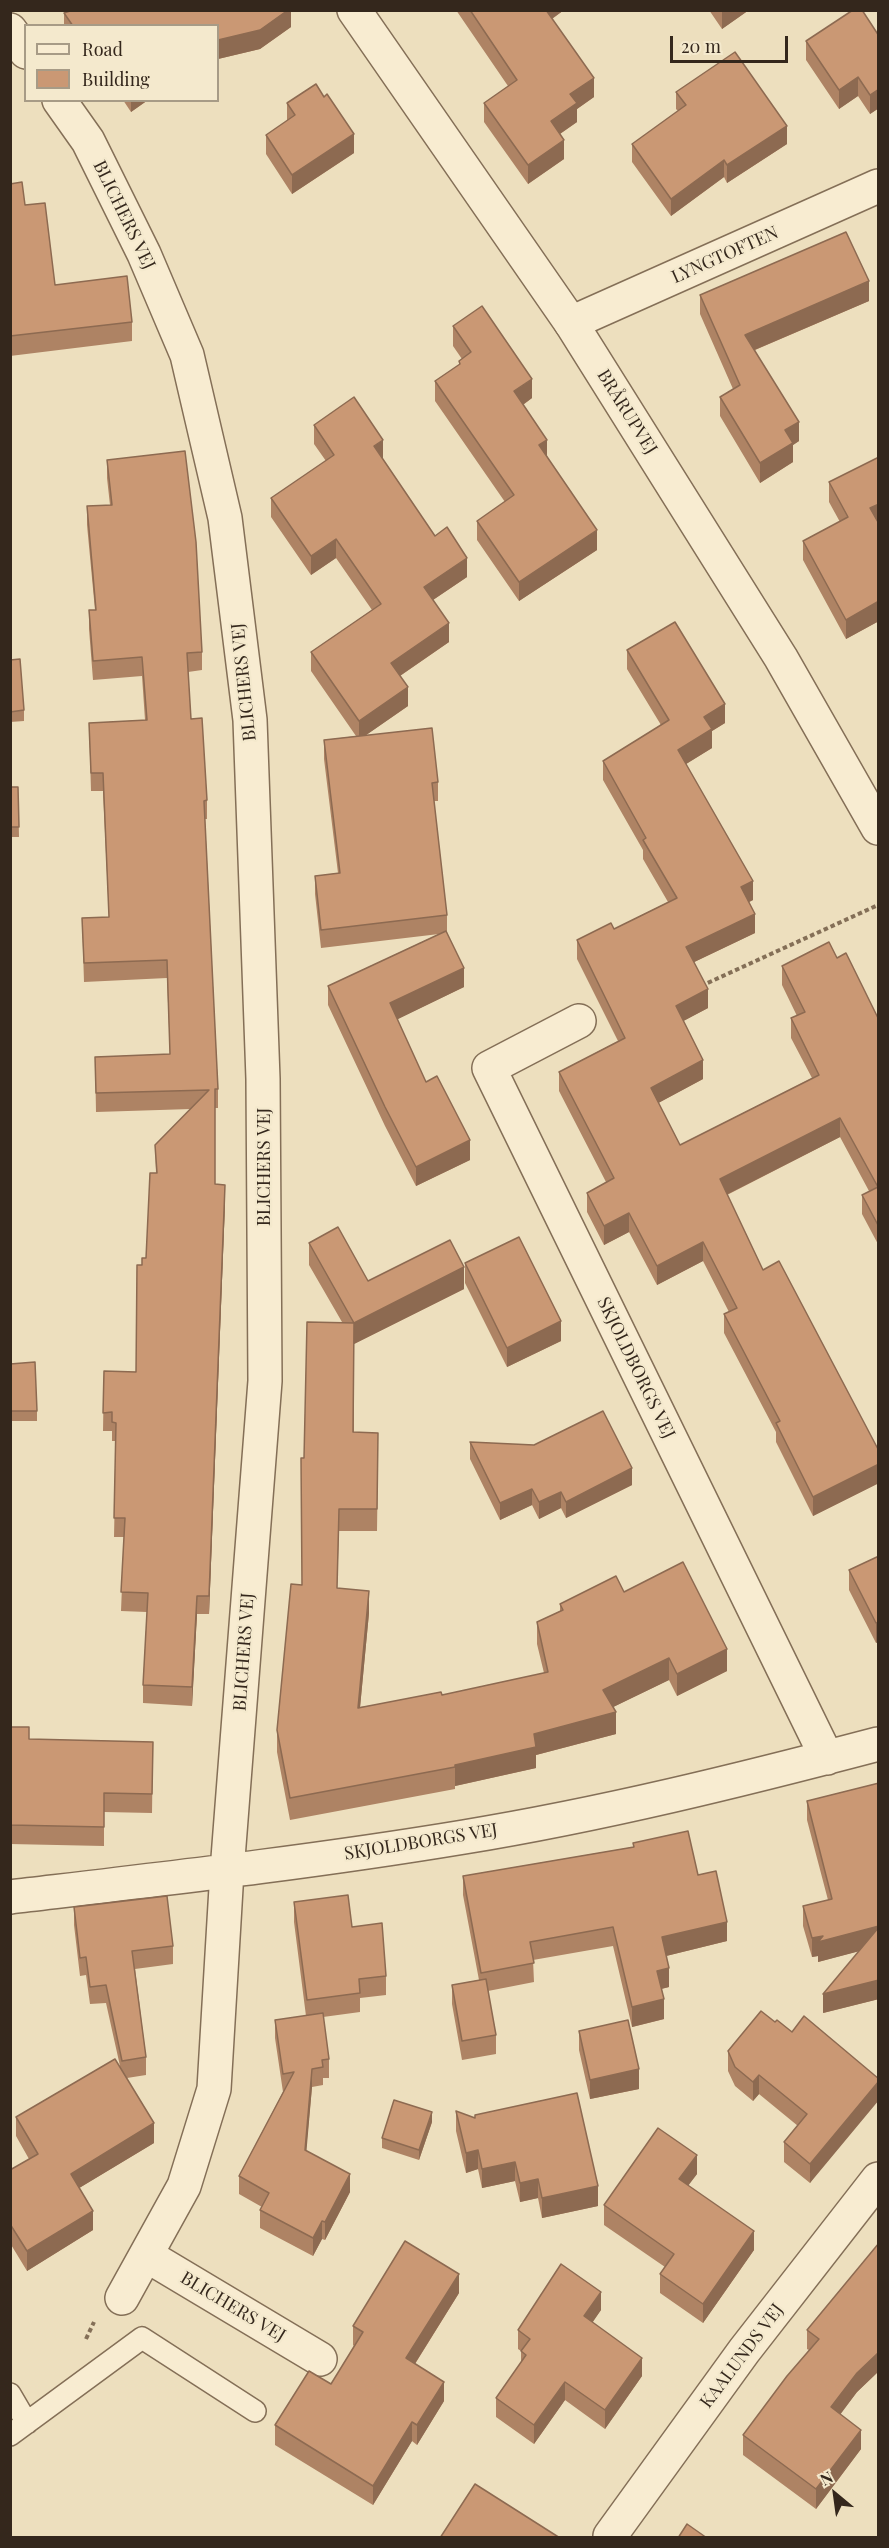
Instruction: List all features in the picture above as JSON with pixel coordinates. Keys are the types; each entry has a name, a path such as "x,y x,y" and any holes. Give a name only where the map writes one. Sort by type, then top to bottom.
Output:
{"street":[{"name":"BRÅRUPVEJ","path":"354,10 571,323 782,657 877,820"},
{"path":"10,30 24,49"},
{"name":"BLICHERS VEJ","path":"60,102 88,141 144,254 187,355 225,518 250,720 263,1079 265,1381 227,1871 214,2089 184,2186 122,2298"},
{"name":"LYNGTOFTEN","path":"571,323 879,186"},
{"name":"SKJOLDBORGS VEJ","path":"579,1021 489,1068 827,1758"},
{"name":"SKJOLDBORGS VEJ","path":"10,1897 227,1871 476,1835 628,1806 879,1744"},
{"name":"KAALUNDS VEJ","path":"610,2536 744,2351 879,2179"},
{"name":"BLICHERS VEJ","path":"146,2255 320,2359"}],"lane":[{"path":"10,2394 19,2429 142,2338 255,2411"}],"path":[{"path":"700,986 879,905"}],"building":[{"path":"73,10 288,10 260,30 219,40 219,24 72,24 64,13"},
{"path":"470,10 546,10 594,78 570,94 577,103 551,121 564,140 528,165 484,103 517,80"},
{"path":"853,10 862,10 879,36 879,89 870,95 858,77 839,90 806,41"},
{"path":"735,52 787,126 727,165 724,160 671,199 632,144 686,105 676,92"},
{"path":"316,84 324,97 327,94 354,134 292,175 266,135 295,115 287,103"},
{"path":"22,182 25,205 45,203 55,285 127,276 132,322 10,336 10,184"},
{"path":"846,232 869,281 745,335 799,422 785,430 793,443 760,463 720,397 740,385 700,295"},
{"path":"482,306 532,379 514,391 547,440 539,445 597,530 519,582 477,521 514,495 435,381 460,364 459,361 471,352 453,326"},
{"path":"354,397 383,440 374,446 435,536 447,527 467,558 424,587 449,623 391,663 408,687 359,721 311,652 381,604 336,539 311,556 271,498 334,455 314,425"},
{"path":"185,451 196,542 202,652 187,653 191,719 202,718 207,800 204,801 218,1089 215,1089 215,1184 225,1185 209,1596 197,1596 192,1687 143,1685 148,1593 121,1592 125,1518 114,1518 116,1423 112,1422 112,1412 103,1413 104,1371 136,1372 137,1265 142,1265 142,1258 146,1258 150,1173 157,1173 155,1145 209,1090 96,1093 95,1057 170,1054 167,960 84,963 82,918 109,917 103,773 91,773 89,723 147,720 142,657 93,661 89,610 96,610 87,506 112,505 107,460"},
{"path":"879,457 879,504 870,508 879,524 879,601 846,620 803,541 848,517 829,482"},
{"path":"675,622 725,704 704,717 712,729 678,750 753,881 741,887 755,914 686,947 708,989 676,1006 703,1060 651,1088 680,1145 819,1075 791,1018 805,1012 782,966 829,942 837,958 846,953 879,1020 879,1227 862,1195 878,1187 840,1118 720,1179 763,1270 779,1261 879,1451 879,1464 813,1497 776,1423 780,1421 724,1314 737,1308 703,1242 657,1266 629,1213 604,1226 587,1193 614,1178 559,1072 625,1038 577,940 611,923 614,929 677,898 643,840 646,838 603,761 669,720 627,650"},
{"path":"20,659 24,710 10,712 10,660"},
{"path":"432,728 438,782 432,783 447,915 321,930 315,876 340,873 324,740"},
{"path":"10,787 18,787 19,827 10,827"},
{"path":"446,931 464,968 390,1003 426,1082 437,1076 470,1140 416,1167 328,986"},
{"path":"338,1227 368,1281 450,1240 464,1267 354,1323 309,1243"},
{"path":"519,1237 561,1321 507,1348 465,1263"},
{"path":"307,1322 354,1323 353,1432 378,1433 377,1509 339,1509 337,1588 369,1591 358,1708 441,1692 442,1695 548,1672 537,1622 563,1610 560,1604 616,1576 624,1592 683,1562 727,1649 677,1674 669,1658 603,1690 616,1712 534,1734 536,1747 455,1765 455,1767 290,1798 277,1730 291,1584 302,1585 301,1458 304,1458"},
{"path":"35,1362 37,1411 10,1411 10,1364"},
{"path":"603,1411 632,1468 566,1502 561,1492 539,1502 532,1489 500,1503 470,1442 534,1445"},
{"path":"879,1556 879,1622 876,1623 849,1570"},
{"path":"10,1727 29,1727 29,1739 153,1742 152,1794 104,1793 104,1827 10,1825"},
{"path":"879,1783 879,1926 818,1942 823,1936 812,1938 803,1906 832,1899 807,1801"},
{"path":"688,1831 698,1875 716,1871 727,1922 662,1937 669,1968 657,1971 664,1999 632,2007 613,1927 530,1942 534,1963 481,1973 463,1876 634,1847 633,1843"},
{"path":"348,1895 352,1927 382,1923 386,1976 359,1979 360,1993 307,2000 294,1902"},
{"path":"167,1896 173,1946 132,1951 146,2057 122,2061 106,1985 90,1987 86,1957 80,1958 74,1907"},
{"path":"879,1927 879,1980 823,1994"},
{"path":"486,1979 496,2035 462,2041 452,1985"},
{"path":"761,2011 792,2032 804,2016 879,2079 810,2164 784,2142 807,2114 759,2075 753,2082 735,2067 728,2051"},
{"path":"323,2013 329,2059 322,2060 323,2067 312,2069 305,2150 350,2174 325,2222 322,2221 313,2238 260,2210 269,2193 239,2176 294,2072 283,2074 275,2020"},
{"path":"628,2020 639,2069 590,2080 579,2031"},
{"path":"115,2059 154,2123 71,2174 93,2211 27,2251 10,2224 10,2170 38,2154 16,2117"},
{"path":"577,2093 598,2186 542,2198 538,2179 520,2183 515,2162 482,2169 478,2150 466,2153 456,2111 475,2118 475,2115"},
{"path":"394,2100 432,2112 419,2150 382,2138"},
{"path":"658,2128 697,2155 679,2179 754,2231 703,2304 660,2274 674,2254 604,2205"},
{"path":"405,2241 459,2274 406,2358 444,2382 417,2425 412,2422 373,2486 275,2425 309,2371 331,2384 363,2332 353,2326"},
{"path":"879,2243 879,2352 857,2373 831,2407 861,2430 816,2489 743,2435 787,2376 819,2339 807,2330"},
{"path":"561,2264 601,2292 584,2316 642,2358 605,2410 565,2382 534,2425 496,2398 526,2355 521,2351 530,2339 518,2330"},
{"path":"475,2484 560,2538 440,2538"},
{"path":"687,2524 707,2538 678,2538"}]}
